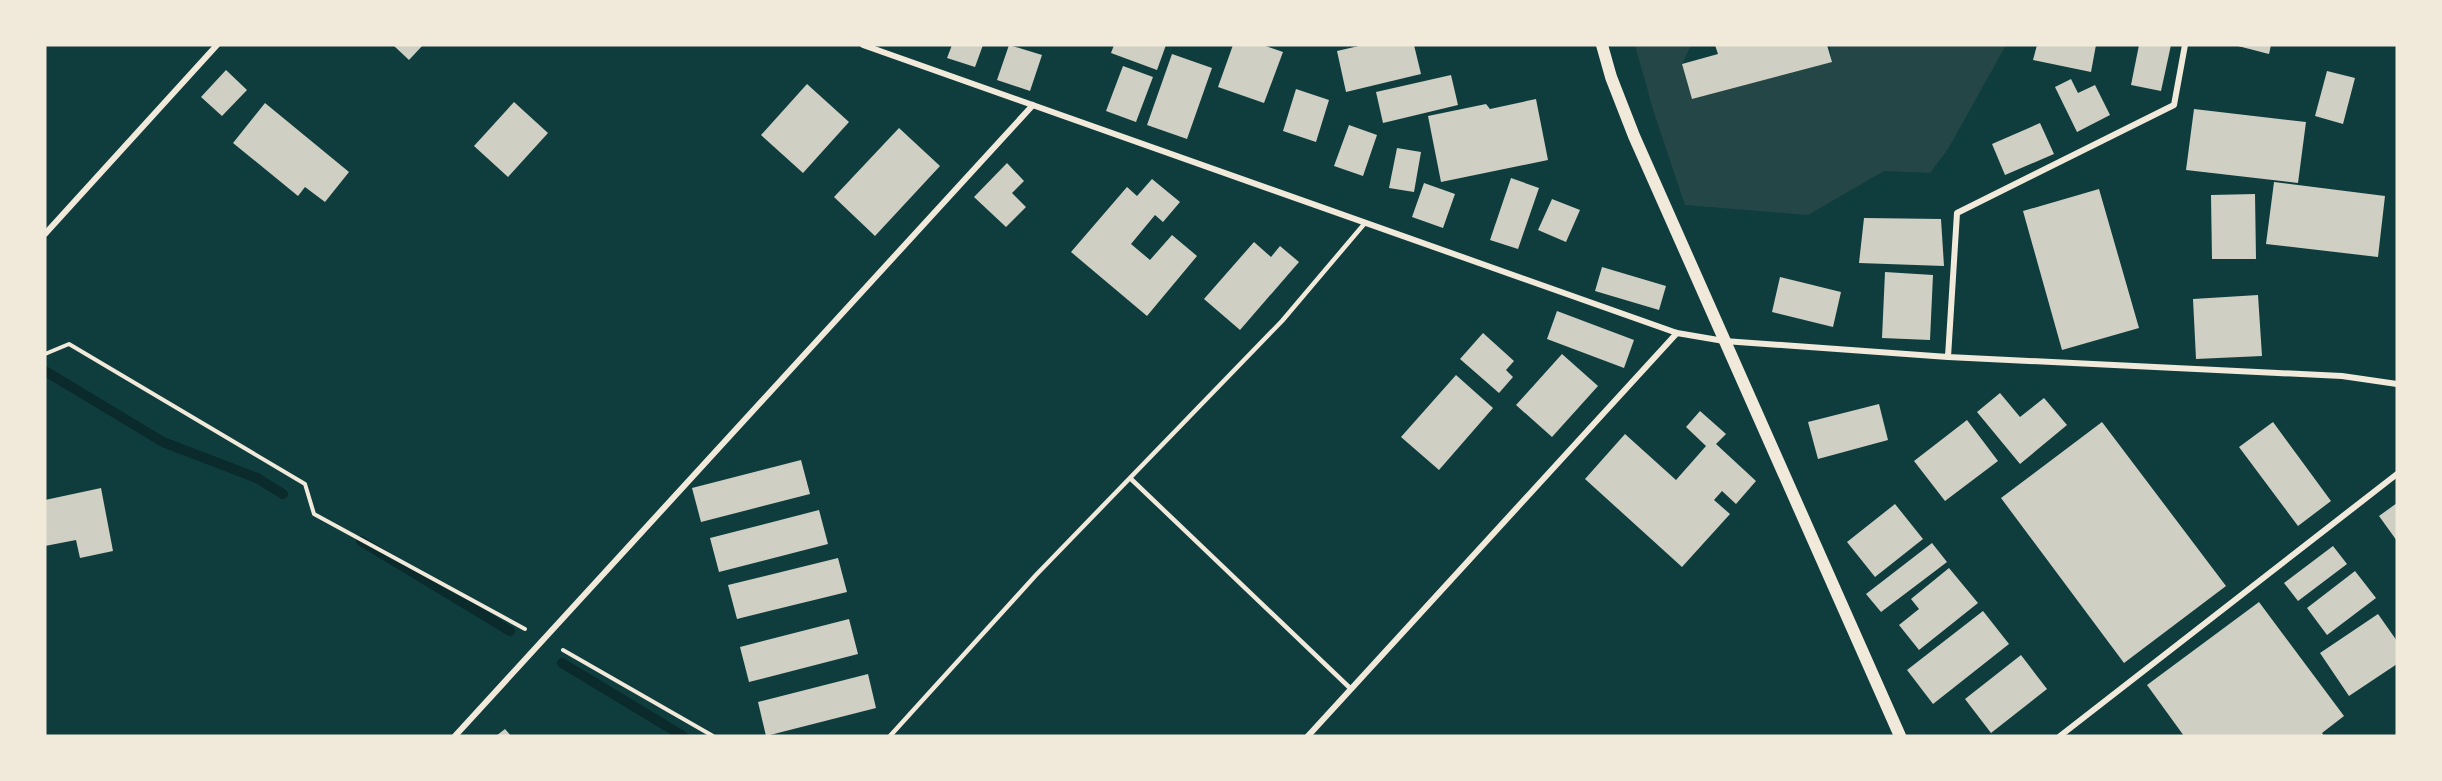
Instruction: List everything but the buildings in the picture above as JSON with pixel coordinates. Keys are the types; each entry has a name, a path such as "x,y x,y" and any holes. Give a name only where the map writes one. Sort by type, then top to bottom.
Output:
{"main road":[{"path":"1602,45 1611,78 1634,136 1900,736"}],"street":[{"path":"45,234 217,45"},
{"path":"862,45 1677,333 1724,341 1948,357 2342,376 2397,384"},
{"path":"1595,45 1611,78"},
{"path":"1948,357 1957,213 2174,105 2185,45"},
{"path":"455,736 1033,105"},
{"path":"1308,736 1677,333"},
{"path":"2060,736 2397,474"}],"lane":[{"path":"890,736 1036,575 1282,321 1365,223"},
{"path":"1130,478 1352,688"}],"path":[{"path":"45,354 69,344 304,484 314,514 544,639 713,736"}],"shaded area":[{"path":"1635,45 1691,45 1682,64 1692,99 1831,62 1830,45 2006,45 1948,149 1930,173 1884,171 1808,215 1685,205 1654,113"}],"waterway":[{"path":"45,371 163,442 257,478 283,494"},
{"path":"361,541 510,631"},
{"path":"562,663 683,736"}]}
